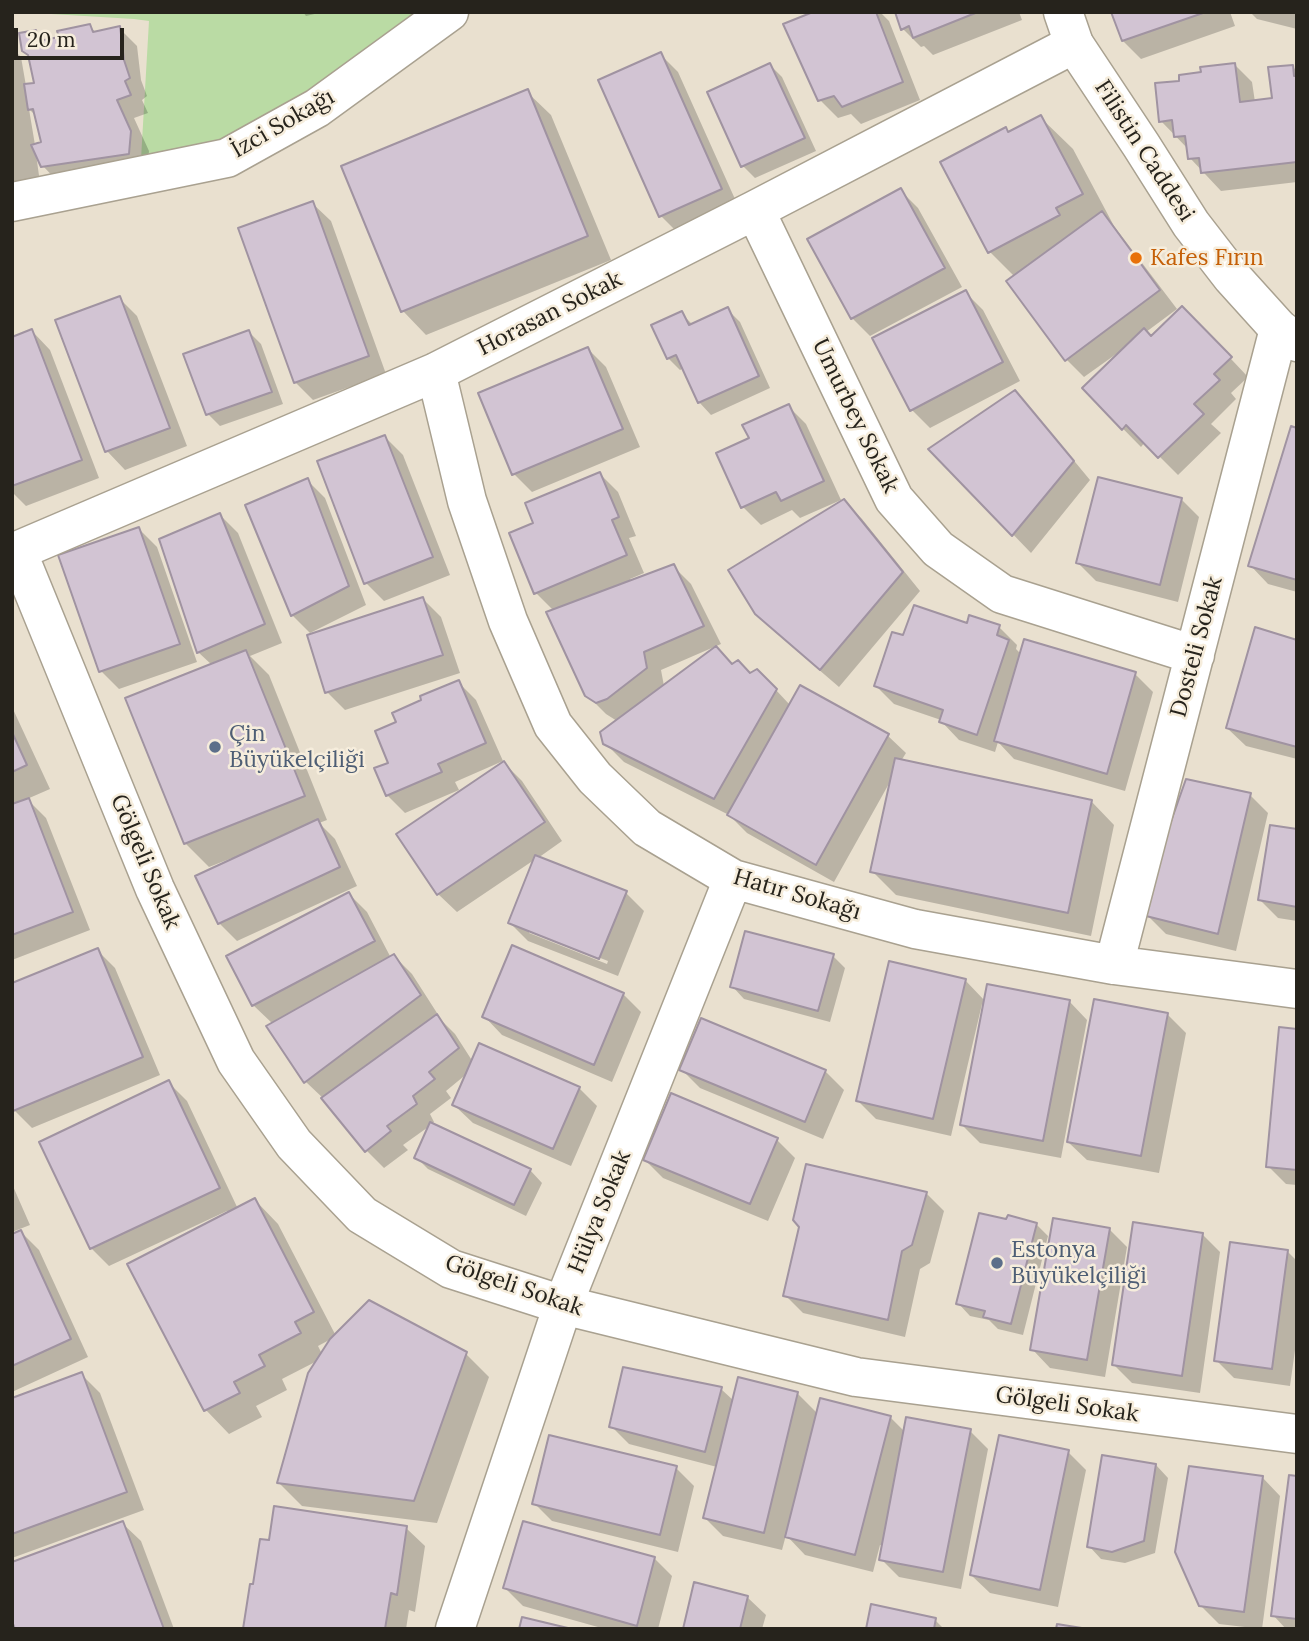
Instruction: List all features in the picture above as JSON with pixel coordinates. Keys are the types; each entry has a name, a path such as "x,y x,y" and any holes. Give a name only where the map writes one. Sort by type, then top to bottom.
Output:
{"street":[{"name":"İzci Sokağı","path":"12,202 226,158 317,108 449,12"},
{"name":"Horasan Sokak","path":"15,552 436,372 755,210 1068,28"},
{"name":"Filistin Caddesi","path":"1068,28 1191,224 1232,277 1288,336"},
{"name":"Umurbey Sokak","path":"755,210 894,499 938,549 1002,594 1195,655"},
{"name":"Dosteli Sokak","path":"1114,965 1195,655 1288,336"},
{"name":"Hatır Sokağı","path":"436,372 467,501 508,621 553,725 595,778 647,828 733,879 915,929 1114,965 1297,989"},
{"name":"Gölgeli Sokak","path":"15,552 160,901 236,1061 294,1144 362,1215 451,1269 563,1305 856,1377 1297,1434"},
{"name":"Hülya Sokak","path":"455,1629 563,1305 733,879"}],"green space":[{"path":"18,12 414,12 421,32 317,108 140,176 149,21"}],"building":[{"path":"813,12 876,12 903,82 842,107 834,96 818,101 783,24"},
{"path":"895,12 978,12 913,38 909,26 901,30"},
{"path":"1111,12 1206,12 1122,41"},
{"path":"90,24 93,32 120,26 124,60 130,78 125,81 131,95 117,100 131,131 129,154 41,167 31,145 41,142 33,109 28,110 24,84 34,83 28,55 22,51 19,33 36,30 39,41 59,37 57,31"},
{"path":"661,52 722,189 659,217 598,80"},
{"path":"770,63 805,138 741,167 707,92"},
{"path":"1235,63 1240,102 1272,98 1268,67 1293,65 1294,76 1297,76 1297,162 1201,173 1199,158 1188,159 1185,136 1174,137 1172,120 1159,122 1155,83 1179,81 1179,75 1201,72 1200,67"},
{"path":"528,89 588,236 401,312 341,166"},
{"path":"1041,115 1083,194 1056,208 1060,215 988,253 940,162 1006,127 1008,132"},
{"path":"901,188 945,268 851,319 807,239"},
{"path":"313,201 369,356 294,383 238,228"},
{"path":"1102,211 1160,290 1065,361 1006,281"},
{"path":"966,290 1003,362 910,411 872,338"},
{"path":"120,296 170,428 105,452 55,320"},
{"path":"1182,306 1232,357 1214,374 1220,380 1194,404 1204,414 1158,458 1126,425 1122,430 1082,388 1144,328 1151,336"},
{"path":"728,307 759,376 698,403 676,355 667,359 651,325 682,311 689,325"},
{"path":"32,329 82,460 12,486 12,337"},
{"path":"249,330 272,392 206,415 183,354"},
{"path":"588,347 623,429 512,475 478,393"},
{"path":"1015,390 1074,461 1012,536 928,449"},
{"path":"789,404 824,481 781,501 776,492 741,508 716,453 749,438 742,425"},
{"path":"1291,426 1297,428 1297,580 1248,566"},
{"path":"385,435 433,557 364,584 317,461"},
{"path":"600,472 619,517 612,520 627,555 534,594 509,533 533,523 525,503"},
{"path":"1098,477 1182,498 1160,585 1076,563"},
{"path":"308,478 349,586 291,616 245,505"},
{"path":"844,499 903,572 820,670 755,614 728,570"},
{"path":"220,513 265,624 197,653 159,539"},
{"path":"139,527 180,644 99,672 58,555"},
{"path":"674,564 704,626 644,652 647,668 607,699 596,703 585,696 546,612"},
{"path":"423,597 443,655 325,693 307,635"},
{"path":"914,605 967,623 969,615 1000,625 997,635 1009,640 977,735 939,722 943,710 874,686 892,632 903,635"},
{"path":"1255,627 1297,640 1297,747 1226,728"},
{"path":"1024,639 1136,672 1107,774 994,741"},
{"path":"716,646 732,664 738,660 750,673 757,669 777,689 714,799 603,744 600,732"},
{"name":"Çin Büyükelçiliği","path":"246,650 305,796 184,844 125,698"},
{"path":"459,680 486,743 438,764 442,772 386,796 374,768 388,763 375,731 396,722 392,713 421,700 420,696"},
{"path":"800,685 889,734 816,865 727,815"},
{"path":"12,732 27,765 12,772"},
{"path":"895,758 1092,800 1068,913 870,872"},
{"path":"504,761 545,822 437,895 396,834"},
{"path":"1186,779 1251,793 1218,934 1146,916 1162,847"},
{"path":"29,798 73,912 12,935 12,804"},
{"path":"318,819 340,867 218,924 195,876"},
{"path":"1270,825 1297,829 1297,907 1258,900"},
{"path":"535,855 627,891 599,959 508,923"},
{"path":"349,892 375,941 252,1006 226,956"},
{"path":"745,931 834,954 818,1011 730,987"},
{"path":"512,945 624,993 594,1065 482,1017"},
{"path":"98,948 143,1057 13,1111 12,983"},
{"path":"394,954 421,995 304,1083 266,1026"},
{"path":"889,961 966,979 933,1119 856,1101"},
{"path":"987,984 1070,1000 1043,1141 960,1125"},
{"path":"1094,999 1168,1013 1141,1156 1067,1142"},
{"path":"437,1014 459,1048 429,1072 435,1079 413,1096 417,1104 387,1126 391,1131 365,1152 321,1098"},
{"path":"701,1018 826,1070 805,1122 679,1070"},
{"path":"1279,1027 1297,1029 1297,1170 1266,1167"},
{"path":"479,1043 580,1087 553,1149 452,1105"},
{"path":"169,1080 220,1188 90,1249 39,1142"},
{"path":"671,1093 778,1138 750,1204 643,1160"},
{"path":"430,1122 531,1169 514,1205 414,1158"},
{"path":"806,1164 927,1192 912,1245 902,1251 888,1320 783,1296 799,1227 793,1220"},
{"path":"255,1198 314,1312 295,1322 301,1333 259,1355 265,1366 234,1382 240,1393 204,1411 127,1264"},
{"name":"Estonya Büyükelçiliği","path":"979,1213 1006,1219 1008,1215 1037,1223 1011,1324 983,1317 985,1311 956,1304"},
{"path":"1053,1218 1110,1228 1087,1360 1030,1350"},
{"path":"1133,1222 1203,1233 1182,1376 1112,1365"},
{"path":"21,1230 71,1339 12,1366 12,1234"},
{"path":"1230,1242 1288,1250 1272,1369 1214,1361"},
{"path":"369,1300 467,1352 414,1501 277,1483 308,1373 330,1339"},
{"path":"623,1367 722,1387 705,1452 609,1427"},
{"path":"82,1372 127,1492 12,1534 12,1398"},
{"path":"738,1377 798,1392 764,1533 703,1518"},
{"path":"820,1398 891,1416 855,1555 785,1537"},
{"path":"906,1417 971,1429 943,1572 879,1560"},
{"path":"549,1435 677,1466 660,1535 532,1504"},
{"path":"999,1435 1069,1450 1040,1590 970,1575"},
{"path":"1102,1455 1156,1464 1144,1541 1112,1552 1087,1547"},
{"path":"1189,1466 1263,1476 1244,1612 1199,1606 1175,1552"},
{"path":"1289,1475 1297,1476 1297,1619 1271,1616"},
{"path":"274,1506 407,1526 397,1595 391,1593 385,1629 243,1629 260,1539 269,1540"},
{"path":"123,1521 164,1629 15,1629 12,1621 12,1562"},
{"path":"523,1521 655,1557 637,1626 503,1588"},
{"path":"694,1582 748,1596 740,1629 683,1629"},
{"path":"871,1604 936,1618 934,1629 866,1629"},
{"path":"522,1617 572,1629 519,1629"},
{"path":"1057,1624 1088,1629 1056,1629"}],"place":[{"name":"Kafes Fırın","path":"1136,258"},
{"name":"Çin Büyükelçiliği","path":"215,747"},
{"name":"Estonya Büyükelçiliği","path":"997,1263"}]}
